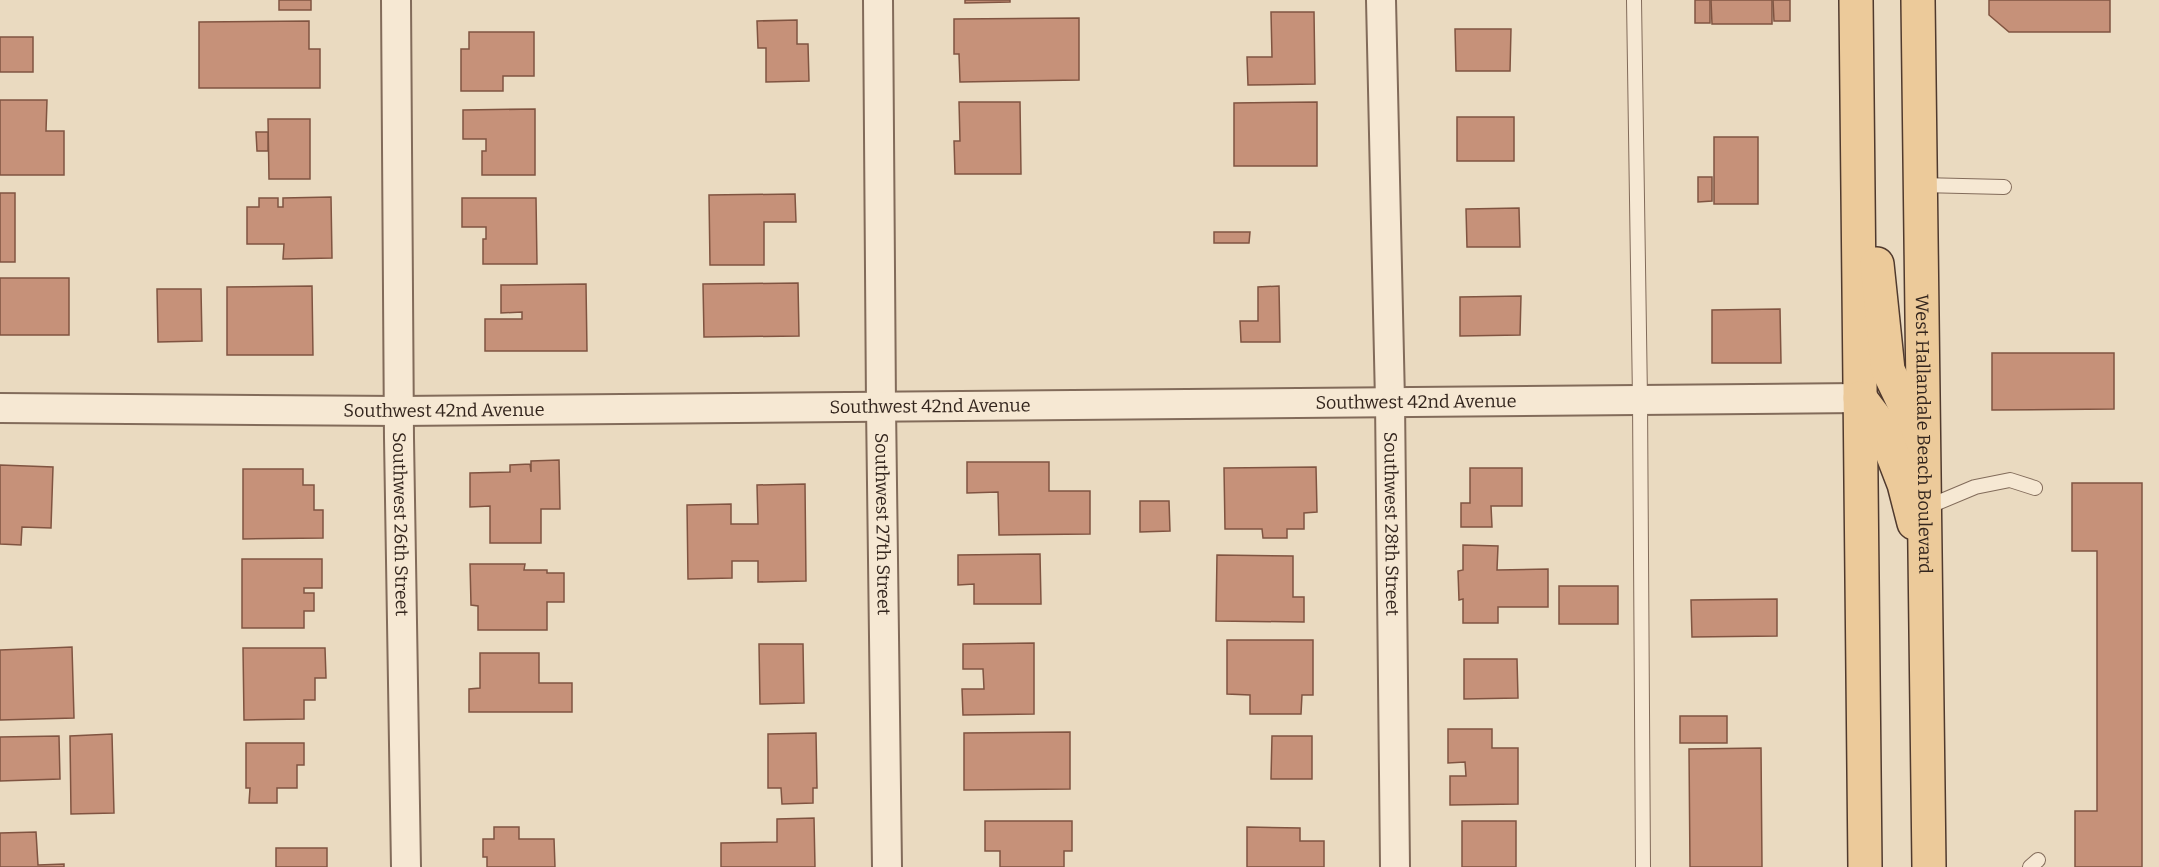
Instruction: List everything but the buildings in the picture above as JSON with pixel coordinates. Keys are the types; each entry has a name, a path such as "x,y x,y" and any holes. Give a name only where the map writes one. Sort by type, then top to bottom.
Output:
{"main road":[{"path":"1856,0 1866,867"},
{"name":"West Hallandale Beach Boulevard","path":"1918,0 1929,867"},
{"path":"1857,75 1888,370 1925,446"},
{"path":"1860,398 1882,427 1904,484 1927,571"}],"street":[{"name":"Southwest 26th Street","path":"396,0 406,867"},
{"name":"Southwest 27th Street","path":"878,0 887,867"},
{"name":"Southwest 28th Street","path":"1381,0 1390,401 1395,867"},
{"name":"Southwest 42nd Avenue","path":"0,408 399,411 1860,398"}],"lane":[{"path":"1634,0 1640,399 1643,867"},
{"path":"1921,184 2004,187"},
{"path":"1926,508 1975,487 2010,480 2035,488"}]}
